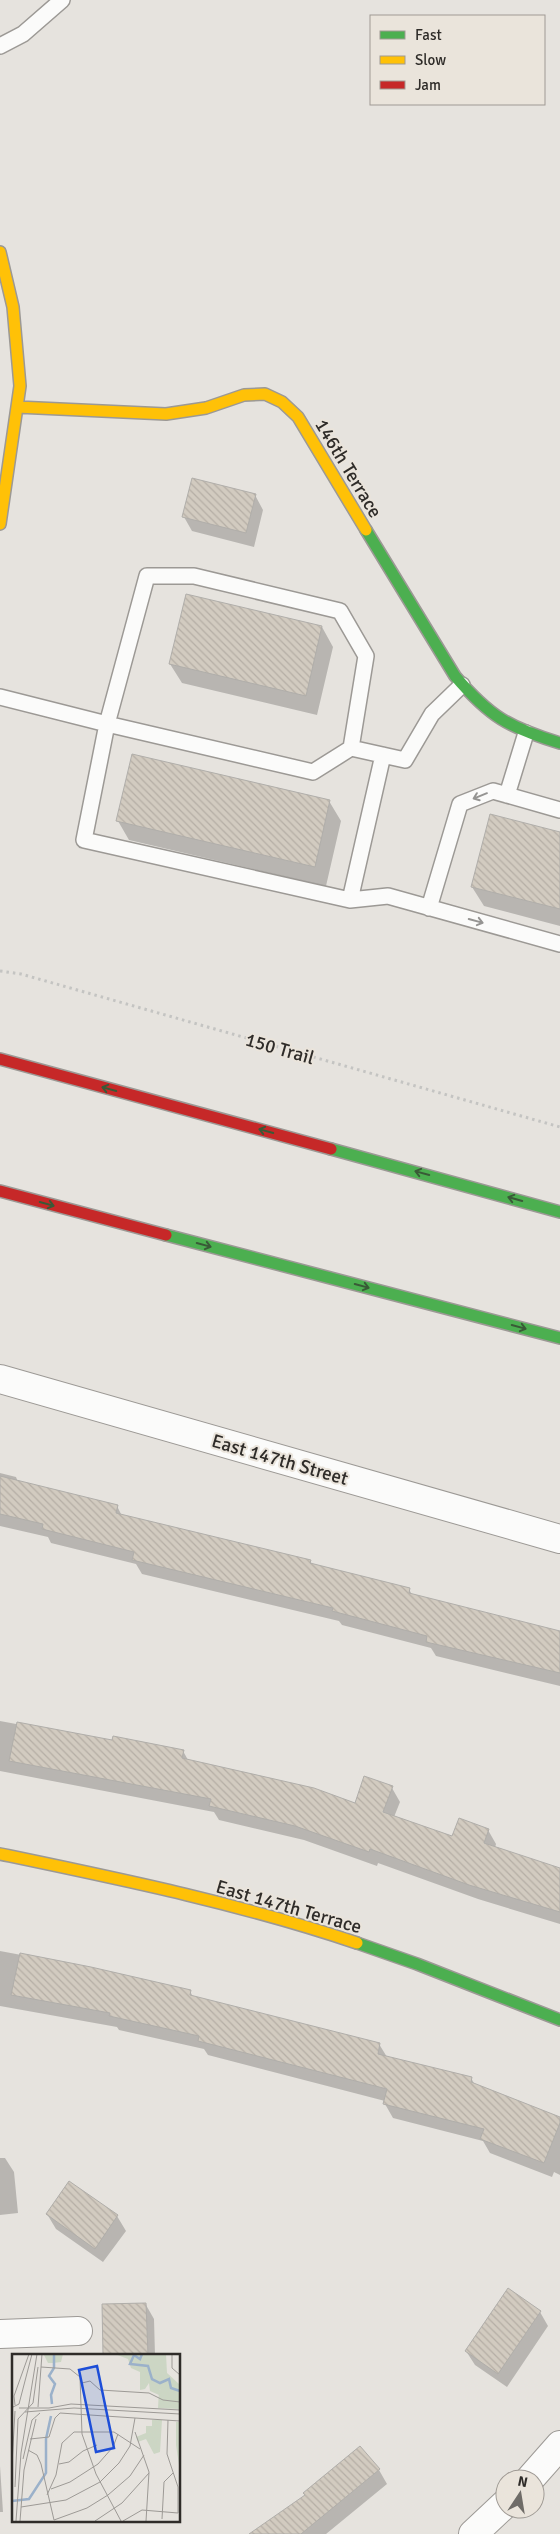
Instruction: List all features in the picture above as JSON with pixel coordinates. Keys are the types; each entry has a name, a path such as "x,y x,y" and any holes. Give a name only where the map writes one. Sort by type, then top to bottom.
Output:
{"street":[{"path":"0,252 13,307 20,386 0,524"},
{"name":"146th Terrace","path":"17,407 166,414 206,408 244,395 265,394 282,402 298,417 462,685 478,704 500,722 560,743"},
{"path":"0,1059 560,1212"},
{"path":"0,1191 560,1338"},
{"name":"East 147th Street","path":"0,1379 560,1539"},
{"name":"East 147th Terrace","path":"0,1854 86,1872 304,1925 417,1964 560,2020"},
{"path":"0,2334 78,2332"},
{"path":"539,2469 560,2445"},
{"path":"474,2534 495,2514"}],"lane":[{"path":"0,46 23,34 62,0"},
{"path":"0,405 17,407"},
{"path":"351,748 366,656 340,611 194,576 147,576 107,724 84,840 350,900 388,896 560,944"},
{"path":"0,697 313,772 351,748 405,760 432,714 462,685"},
{"path":"507,795 526,732"},
{"path":"350,900 383,755"},
{"path":"429,908 460,804 493,791 560,810"}],"path":[{"name":"150 Trail","path":"0,971 31,977 560,1127"}],"building":[{"path":"192,478 256,494 246,533 182,517"},
{"path":"186,594 322,626 306,696 169,664"},
{"path":"132,754 330,800 315,867 116,821"},
{"path":"490,814 560,832 560,909 471,887"},
{"path":"0,1476 118,1505 116,1513 311,1560 310,1563 410,1588 409,1593 560,1631 560,1673 426,1642 427,1636 332,1611 333,1608 132,1560 134,1552 42,1529 43,1524 0,1514"},
{"path":"17,1722 112,1740 113,1736 184,1750 182,1758 314,1788 355,1803 364,1776 393,1786 383,1812 452,1836 459,1818 489,1829 484,1843 560,1868 560,1912 469,1885 370,1849 369,1852 295,1826 209,1806 211,1799 9,1761"},
{"path":"20,1953 191,1990 190,1995 380,2043 378,2054 472,2077 471,2082 560,2117 560,2123 544,2163 480,2139 484,2129 383,2104 387,2089 198,2041 199,2036 109,2016 110,2013 11,1995"},
{"path":"69,2181 118,2215 95,2249 46,2214"},
{"path":"508,2288 541,2311 498,2374 465,2351"},
{"path":"146,2303 148,2354 103,2354 102,2304"},
{"path":"360,2446 380,2469 301,2534 249,2534 305,2495 303,2493"}],"traffic: fast":[{"path":"366,530 455,676 467,690 490,711 513,726 560,743"},
{"path":"331,1149 560,1212"},
{"path":"166,1235 560,1338"},
{"path":"357,1943 417,1964 560,2020"}],"traffic: slow":[{"path":"0,252 13,307 20,386 0,524"},
{"path":"17,407 166,414 206,408 244,395 265,394 282,402 298,417 366,530"},
{"path":"0,1854 225,1904 357,1943"}],"traffic: jam":[{"path":"0,1059 331,1149"},
{"path":"0,1191 166,1235"}]}
